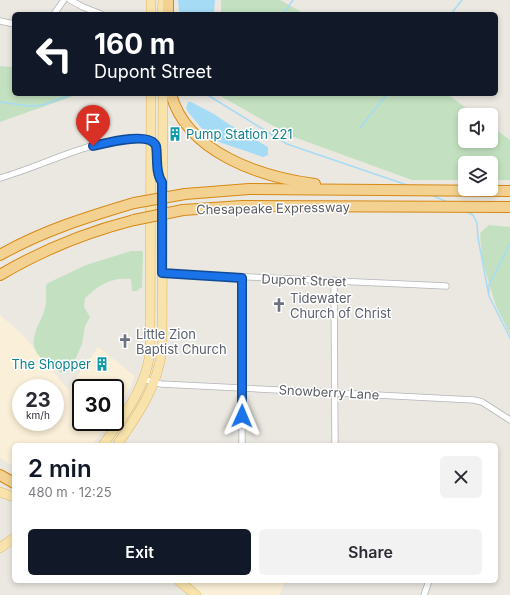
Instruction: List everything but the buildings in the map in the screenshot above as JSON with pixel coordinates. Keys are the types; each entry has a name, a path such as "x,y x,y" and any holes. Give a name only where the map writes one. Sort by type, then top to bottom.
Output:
{"highway":[{"path":"168,0 168,12"},
{"path":"172,96 177,111 198,138 216,152 249,167 274,176 305,183 412,190"},
{"name":"Chesapeake Expressway","path":"0,256 34,238 80,219 134,203 185,194 250,189 510,191"},
{"name":"Chesapeake Expressway","path":"0,275 28,259 66,242 102,229 134,220 183,210 242,206 510,207"},
{"path":"0,282 28,259"},
{"path":"0,475 12,483"}],"main road":[{"path":"151,0 151,12"},
{"path":"162,12 163,0"},
{"path":"104,443 137,396 148,363 151,343 151,96"},
{"path":"118,443 141,410 154,383 162,351 163,96"},
{"path":"151,140 155,142 158,173 162,182"},
{"path":"0,480 12,483"},
{"path":"0,492 12,496"},
{"path":"0,548 12,539"},
{"path":"181,583 196,595"}],"street":[{"path":"55,12 64,0"},
{"path":"70,0 96,12"},
{"path":"0,21 12,24"},
{"path":"0,178 27,170 82,149 116,141 141,139 151,140"},
{"name":"Dupont Street","path":"162,273 242,278 334,280 446,286"},
{"path":"242,278 242,443"},
{"path":"334,280 335,443"},
{"name":"Snowberry Lane","path":"143,379 154,383 474,400 482,402 510,420"},
{"path":"424,595 428,583"}],"shaded area":[{"path":"0,315 22,334 60,379 12,379 12,431 64,431 64,384 68,389 72,383 72,431 102,431 93,443 12,443 12,466 0,458"},
{"path":"98,347 135,376 124,398 124,379 75,379"},
{"path":"192,583 284,583 280,595 196,595 188,588"}],"green space":[{"path":"221,0 280,0 301,12 221,12"},
{"path":"0,66 12,67 12,96 73,96 0,122"},
{"path":"221,96 450,96 466,108 458,108 458,148 498,148 498,131 510,140 510,180 498,180 498,156 458,156 458,180 412,180 291,136"},
{"path":"489,225 510,227 510,335 496,306 482,258 480,233"},
{"path":"131,251 142,251 143,253 142,288 137,291 132,291 131,279 117,279 106,283 85,298 84,307 90,317 85,326 82,344 75,360 61,373 42,359 34,347 34,336 46,305 46,286 48,283 86,265"}],"water":[{"path":"178,0 215,0 214,12 179,11"},
{"path":"188,102 191,102 214,114 268,147 268,155 263,157 216,141 203,132 188,112 186,108"}],"waterway":[{"path":"284,12 293,0"},
{"path":"453,12 462,0"},
{"path":"0,102 29,106 43,105 68,96"},
{"path":"209,96 287,144 407,185"},
{"path":"360,128 385,96"},
{"path":"432,195 447,202"},
{"path":"467,212 473,215 477,223 478,238 489,296 510,338"},
{"path":"489,293 489,285 510,244"}],"place":[{"name":"Pump Station 221","path":"175,134"},
{"name":"Tidewater Church of Christ","path":"279,305"},
{"name":"Little Zion Baptist Church","path":"125,341"},
{"name":"The Shopper","path":"102,364"}],"route":[{"path":"93,146 116,141 141,139 155,142 158,173 162,182 162,273 242,278 242,416"}]}
